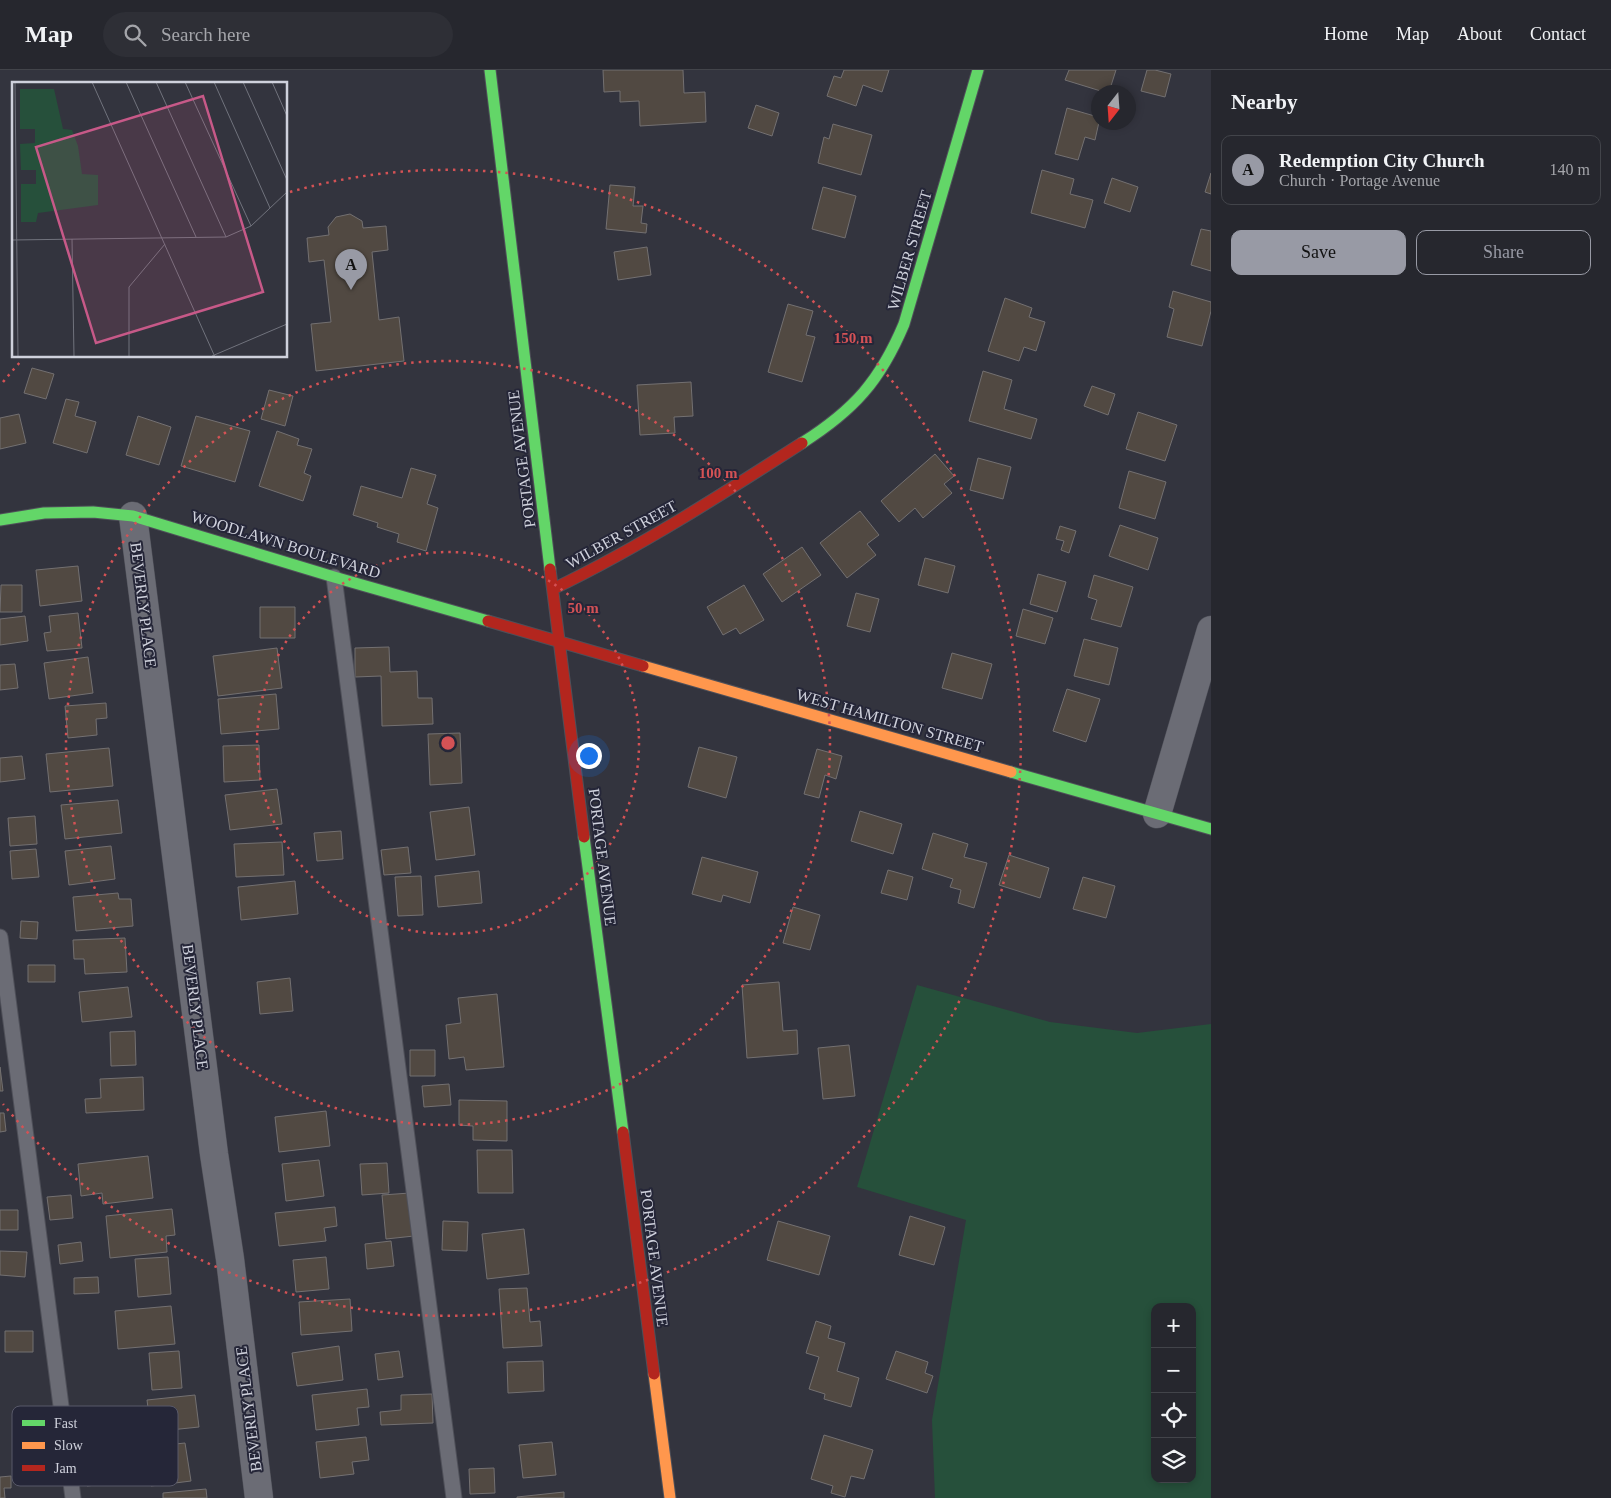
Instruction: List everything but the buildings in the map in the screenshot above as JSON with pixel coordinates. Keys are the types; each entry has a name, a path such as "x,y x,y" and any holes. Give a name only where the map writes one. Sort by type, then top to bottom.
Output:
{"street":[{"name":"PORTAGE AVENUE","path":"490,70 552,589 670,1498"},
{"name":"WILBER STREET","path":"552,589 595,570 698,509 833,422 856,403 878,376 894,351 904,324 978,70"},
{"name":"WOODLAWN BOULEVARD","path":"0,520 44,513 93,512 133,516 334,577 559,641"},
{"name":"BEVERLY PLACE","path":"133,516 214,1154 230,1259 259,1498"},
{"path":"1157,814 1211,630"},
{"name":"WEST HAMILTON STREET","path":"559,641 1211,830"}],"lane":[{"path":"334,577 454,1498"},
{"path":"0,938 60,1406"}],"green space":[{"path":"917,985 1050,1022 1137,1033 1211,1024 1211,1498 935,1498 932,1420 966,1220 857,1187"}],"traffic: fast":[{"path":"490,70 550,569"},
{"path":"802,443 851,406 875,378 895,344 904,324 978,70"},
{"path":"0,520 44,513 93,512 133,516 488,621"},
{"path":"1011,772 1211,829"},
{"path":"584,837 623,1132"}],"traffic: slow":[{"path":"643,666 1011,772"},
{"path":"654,1374 670,1498"}],"traffic: jam":[{"path":"553,589 649,538 802,443"},
{"path":"550,569 584,837"},
{"path":"488,621 643,666"},
{"path":"623,1132 654,1374"}],"place":[{"name":"Redemption City Church","path":"351,290"}]}
